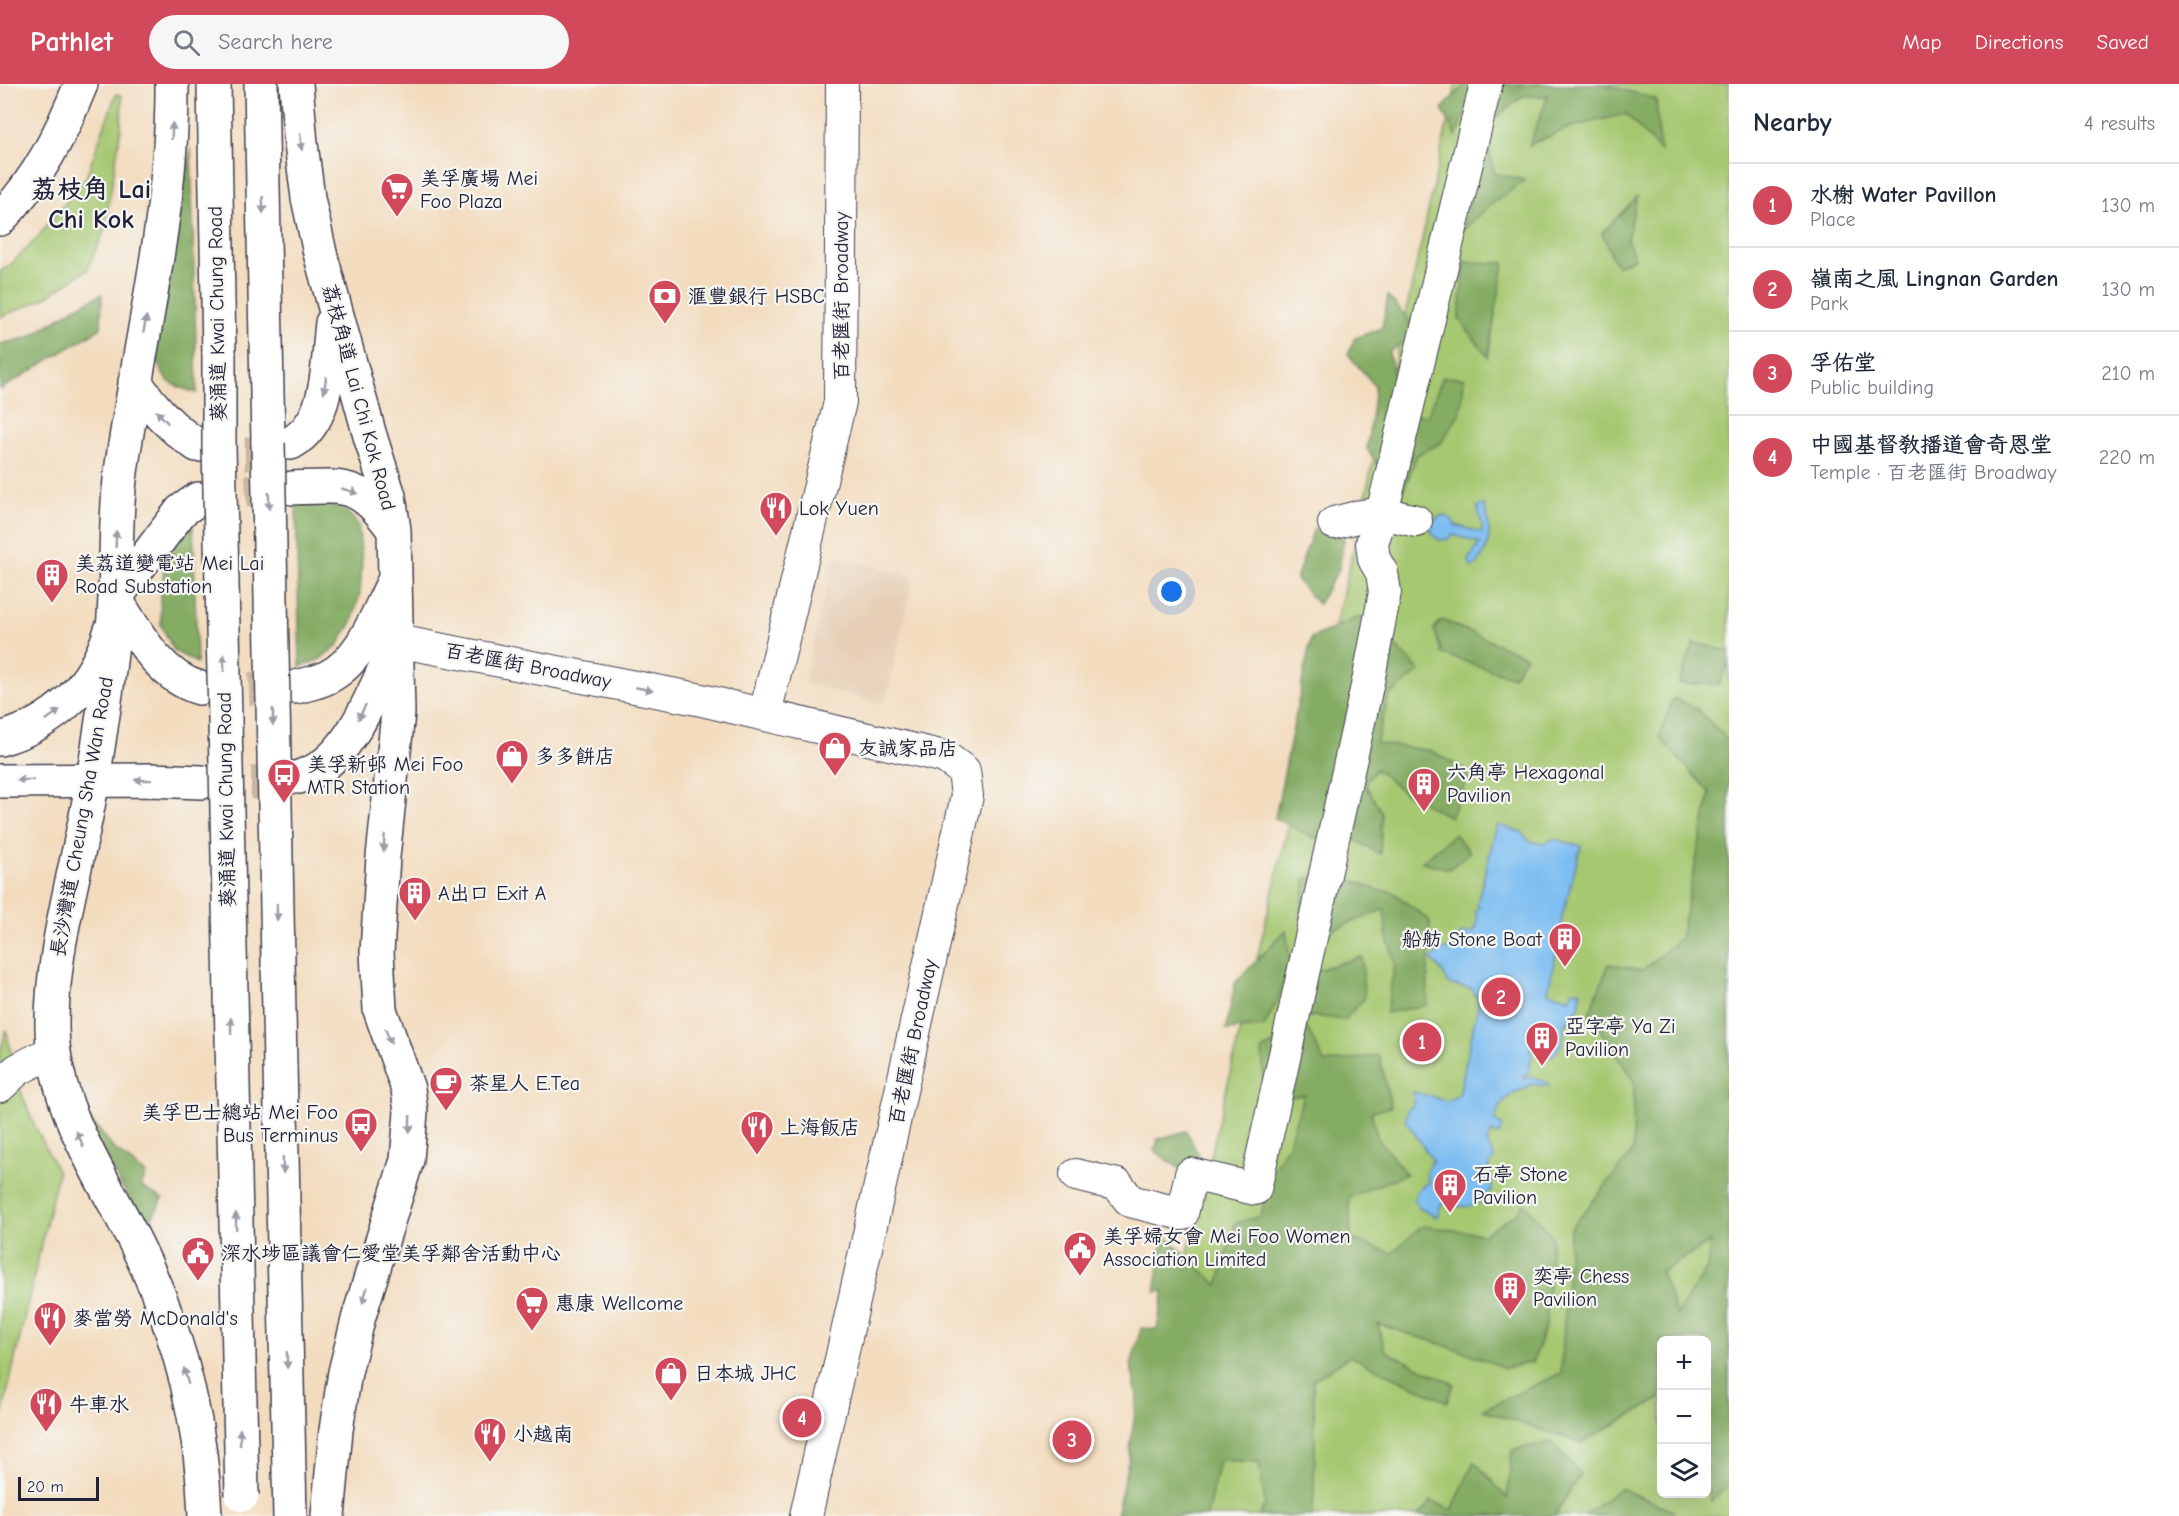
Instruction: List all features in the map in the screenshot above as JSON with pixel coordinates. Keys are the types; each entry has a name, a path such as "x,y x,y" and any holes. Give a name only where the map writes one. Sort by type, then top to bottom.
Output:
{"main road":[{"path":"0,219 18,200 59,137 81,84"},
{"name":"長沙灣道 Cheung Sha Wan Road","path":"172,84 172,130 161,238 119,488 114,610 105,697 93,780 52,992 53,1051 66,1107 135,1243 160,1297 179,1350 195,1412 200,1445 205,1516"},
{"name":"葵涌道 Kwai Chung Road","path":"214,84 219,446 242,1516"},
{"path":"261,84 290,1516"},
{"name":"荔枝角道 Lai Chi Kok Road","path":"296,84 308,198 333,306 389,496 394,530 398,713 383,857 378,952 380,1010 385,1030 408,1089 411,1112 407,1160 359,1316 345,1372 336,1430 328,1516"},
{"path":"291,443 304,434 319,410 325,391 333,306"},
{"path":"135,382 153,408 170,425 197,445"},
{"path":"292,488 327,487 347,489 364,495 377,507 394,530"},
{"path":"0,739 20,733 48,718 65,706 85,682 104,652 114,610 181,511 198,499"},
{"path":"296,687 327,677 345,665 358,651 396,576"},
{"path":"114,610 140,636 163,666 192,686 201,688"},
{"path":"299,777 325,764 349,738 397,640"},
{"path":"0,781 202,782"}],"street":[{"name":"百老匯街 Broadway","path":"765,714 840,402 842,84"},
{"path":"1076,1175 1118,1185 1130,1201 1182,1214 1191,1174 1255,1189 1369,677 1385,592 1382,573 1374,559 1372,543 1382,513 1486,84"},
{"path":"1334,523 1382,513 1416,521"},
{"name":"百老匯街 Broadway","path":"397,640 765,714 945,757 964,771 967,796 806,1516"},
{"path":"0,1086 17,1070 53,1051"}],"shaded area":[{"path":"833,557 914,576 885,704 804,684"}],"green space":[{"path":"1456,84 1729,84 1729,1516 1126,1516 1361,516"},
{"path":"1466,84 1602,84 1656,99 1660,151 1626,114 1571,127 1529,145 1548,96 1523,96 1497,117 1468,106 1456,136 1442,109"},
{"path":"116,94 122,96 121,129 104,232 87,270 43,299 0,317 0,272 37,238 86,177"},
{"path":"1488,141 1494,173 1525,180 1489,206 1461,232"},
{"path":"191,148 197,393 173,384 164,376 160,370 156,352"},
{"path":"1637,197 1627,240 1635,258 1616,266 1602,233"},
{"path":"1465,262 1504,263 1488,357 1459,319"},
{"path":"102,294 101,328 0,390 0,344 30,337 75,308"},
{"path":"1388,296 1419,331 1389,352 1400,411 1427,416 1443,377 1464,378 1461,411 1441,443 1417,455 1401,497 1367,449 1375,386 1348,354 1355,338 1382,328"},
{"path":"296,504 321,504 344,509 358,524 362,559 360,593 352,622 338,645 320,659 300,667"},
{"path":"193,519 197,663 174,651 161,625 160,598 164,570 173,541"},
{"path":"1314,528 1344,539 1339,569 1318,604 1296,579"},
{"path":"1386,615 1390,640 1420,671 1389,696 1376,743 1432,751 1470,773 1450,817 1403,792 1376,769 1365,784 1382,813 1380,854 1348,836 1314,838 1275,818 1311,638 1359,617"},
{"path":"1442,620 1526,656 1513,677 1442,654 1434,629"},
{"path":"1694,643 1729,651 1729,662 1719,684 1679,684"},
{"path":"1673,698 1697,709 1729,741 1729,1082 1723,1096 1729,1091 1729,1485 1711,1501 1711,1336 1657,1336 1657,1400 1582,1443 1482,1410 1561,1373 1570,1230 1633,1151 1634,1081 1589,1013 1609,964 1643,970 1680,938 1710,793 1659,737","holes":["1710,1242 1707,1268 1677,1315 1661,1272"]},
{"path":"1454,834 1470,852 1449,869 1422,862"},
{"path":"1340,875 1377,890 1393,892 1430,921 1427,1005 1386,1013 1395,963 1386,935 1385,909 1328,932 1300,917 1306,878"},
{"path":"1286,930 1290,961 1279,997 1264,1027 1226,1030 1235,983"},
{"path":"1362,957 1364,999 1344,1020 1315,1016 1281,1023 1317,970"},
{"path":"1306,1026 1325,1063 1379,1055 1391,1107 1371,1112 1378,1139 1406,1174 1349,1197 1351,1239 1392,1253 1422,1226 1484,1234 1516,1214 1524,1203 1552,1236 1546,1324 1533,1362 1505,1368 1468,1353 1378,1324 1385,1351 1454,1384 1447,1402 1350,1356 1313,1380 1315,1451 1313,1516 1259,1516 1265,1504 1259,1462 1219,1460 1207,1516 1116,1516 1129,1458 1137,1396 1131,1365 1141,1328 1157,1329 1164,1291 1155,1292 1164,1235 1218,1285 1235,1223 1261,1216 1270,1173 1288,1145 1304,1095 1265,1101 1262,1050"},
{"path":"6,1030 21,1092 58,1172 0,1424 0,1053"},
{"path":"90,1118 113,1148 146,1174 141,1187 163,1199 147,1226 84,1121"},
{"path":"1186,1131 1200,1157 1184,1172 1155,1151 1158,1139"},
{"path":"1551,1442 1581,1474 1554,1516 1419,1516 1431,1501 1452,1510 1474,1461 1507,1498 1512,1450"},
{"path":"1620,1488 1674,1511 1672,1516 1584,1516"}],"water":[{"path":"1484,505 1489,531 1487,547 1472,568 1468,560 1480,543 1454,535 1449,539 1439,540 1432,533 1431,525 1434,519 1443,515 1452,519 1455,525 1482,533 1477,507"},
{"path":"1497,825 1522,832 1528,840 1535,843 1544,843 1554,839 1581,846 1561,921 1565,936 1557,948 1548,992 1570,998 1573,990 1581,991 1579,1008 1564,1026 1562,1043 1551,1057 1529,1047 1532,1054 1529,1073 1523,1077 1524,1079 1531,1077 1547,1082 1549,1086 1530,1084 1525,1089 1509,1096 1500,1106 1495,1121 1502,1125 1499,1135 1492,1132 1487,1141 1494,1159 1488,1167 1492,1190 1480,1201 1470,1206 1464,1207 1442,1202 1437,1217 1420,1209 1414,1201 1418,1189 1429,1183 1426,1171 1433,1161 1406,1121 1407,1110 1412,1107 1413,1092 1447,1101 1459,1095 1479,1001 1472,989 1448,984 1444,974 1431,959 1441,950 1456,947 1461,934 1473,932 1477,924 1475,910 1479,907 1477,904"}],"tunnel":[{"path":"197,445 221,452 244,454 268,451 291,443"},
{"path":"198,499 213,493 292,488"},
{"path":"200,688 296,687"},
{"path":"202,782 267,783 299,777"}],"place":[{"name":"美孚廣場 Mei Foo Plaza","path":"397,218"},
{"name":"滙豐銀行 HSBC","path":"665,325"},
{"name":"Lok Yuen","path":"776,537"},
{"name":"美荔道變電站 Mei Lai Road Substation","path":"52,604"},
{"name":"友誠家品店","path":"835,777"},
{"name":"多多餅店","path":"512,785"},
{"name":"美孚新邨 Mei Foo MTR Station","path":"284,804"},
{"name":"六角亭 Hexagonal Pavilion","path":"1424,813"},
{"name":"A出口 Exit A","path":"415,922"},
{"name":"船舫 Stone Boat","path":"1565,968"},
{"name":"嶺南之風 Lingnan Garden","path":"1501,997"},
{"name":"水榭 Water Pavillon","path":"1422,1042"},
{"name":"亞字亭 Ya Zi Pavilion","path":"1542,1067"},
{"name":"茶星人 E.Tea","path":"446,1112"},
{"name":"美孚巴士總站 Mei Foo Bus Terminus","path":"361,1153"},
{"name":"上海飯店","path":"757,1156"},
{"name":"石亭 Stone Pavilion","path":"1450,1214"},
{"name":"美孚婦女會 Mei Foo Women Association Limited","path":"1080,1277"},
{"name":"深水埗區議會仁愛堂美孚鄰舍活動中心","path":"198,1282"},
{"name":"奕亭 Chess Pavilion","path":"1510,1317"},
{"name":"惠康 Wellcome","path":"532,1332"},
{"name":"麥當勞 McDonald's","path":"50,1347"},
{"name":"日本城 JHC","path":"671,1402"},
{"name":"中國基督教播道會奇恩堂","path":"802,1418"},
{"name":"牛車水","path":"46,1433"},
{"name":"孚佑堂","path":"1072,1440"},
{"name":"小越南","path":"490,1463"}],"district":[{"name":"荔枝角 Lai Chi Kok","path":"91,205"}]}
